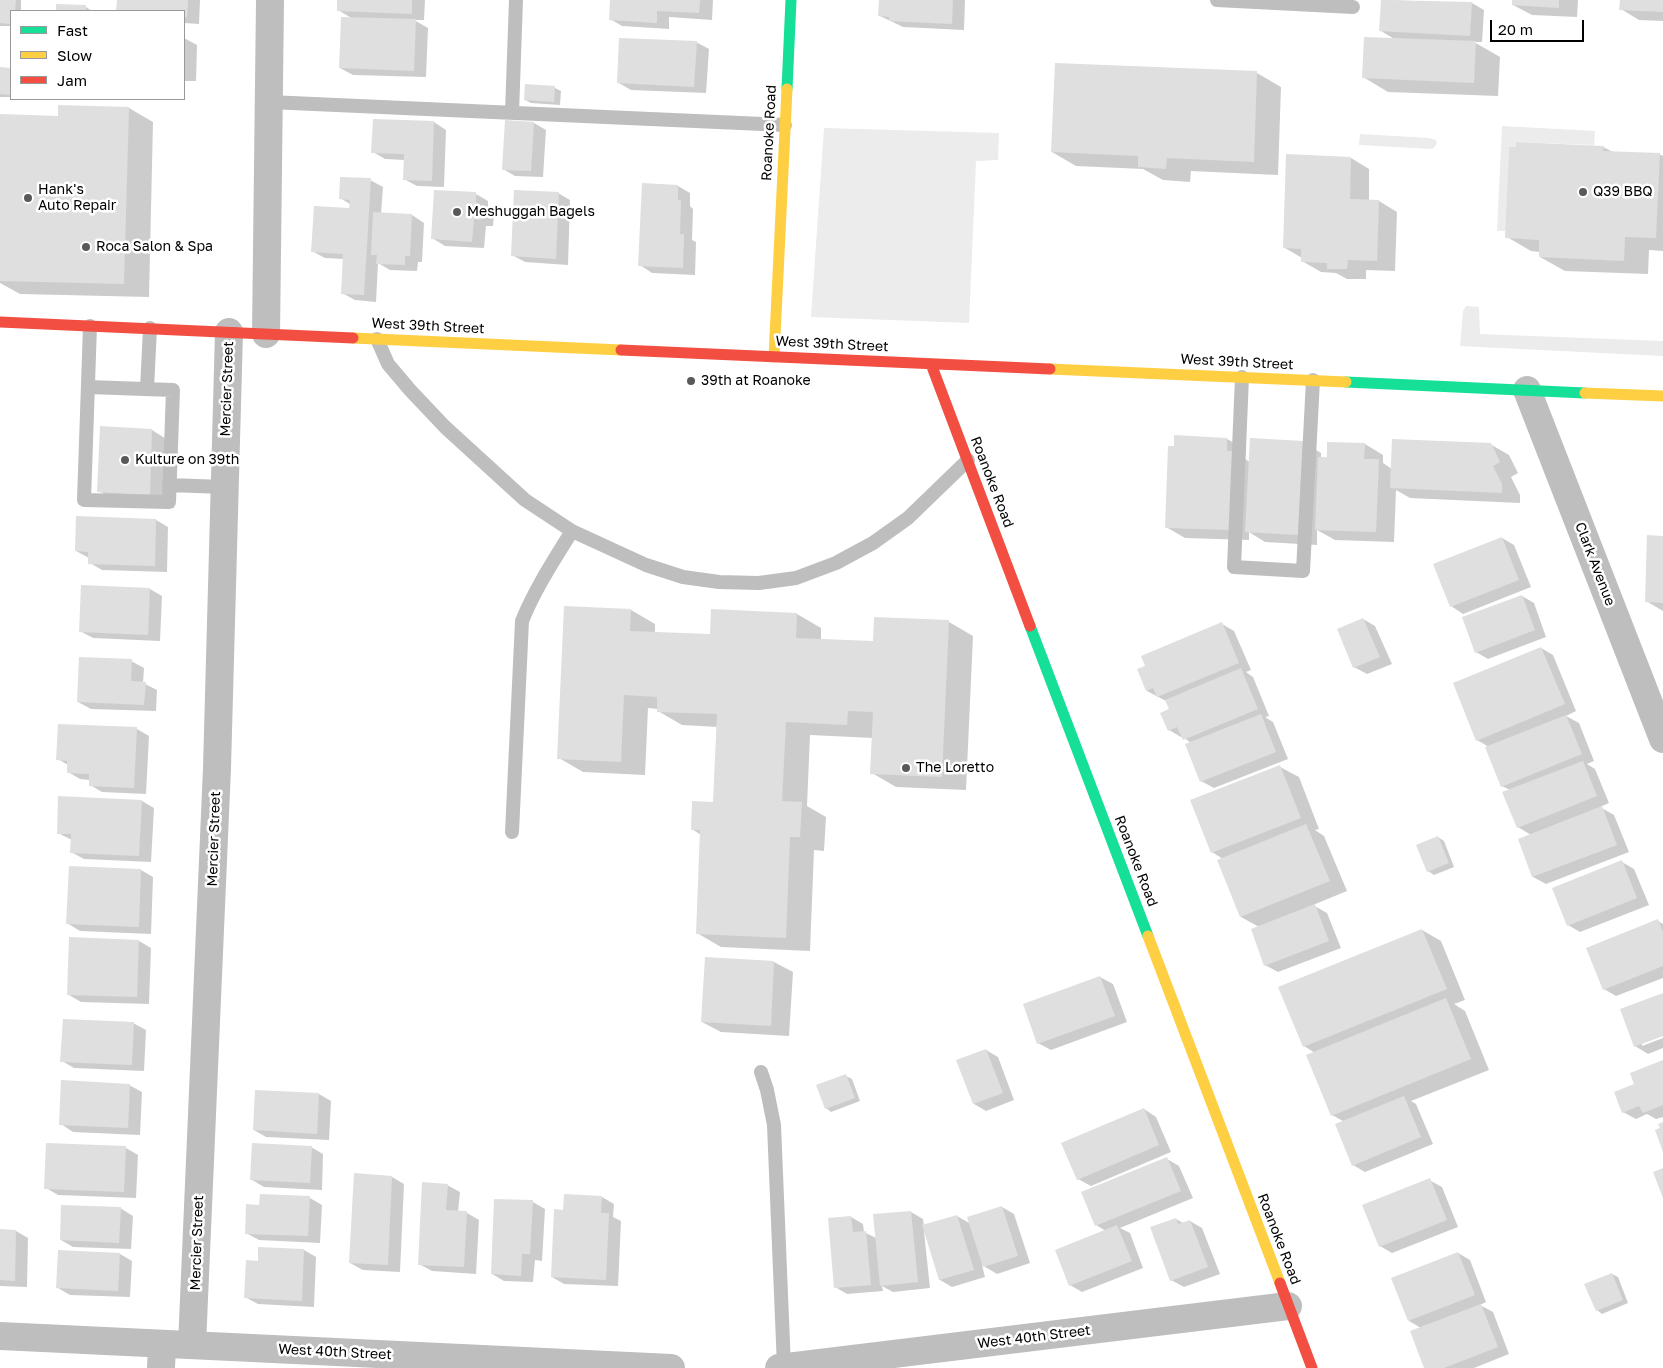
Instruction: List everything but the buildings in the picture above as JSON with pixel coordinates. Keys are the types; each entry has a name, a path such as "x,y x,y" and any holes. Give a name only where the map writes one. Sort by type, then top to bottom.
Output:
{"main road":[{"name":"Roanoke Road","path":"774,356 791,0"},
{"name":"West 39th Street","path":"0,322 1663,396"},
{"name":"Roanoke Road","path":"932,364 1312,1368"}],"street":[{"path":"266,334 270,0"},
{"name":"Mercier Street","path":"192,1345 217,768 229,332"},
{"name":"Clark Avenue","path":"1527,390 1663,739"},
{"name":"West 40th Street","path":"782,1368 1288,1306"},
{"name":"West 40th Street","path":"0,1336 161,1356 192,1345 671,1368"}],"lane":[{"path":"512,113 516,0"},
{"path":"1217,0 1353,7"},
{"path":"269,102 785,125"},
{"path":"88,387 173,390 169,502 84,500 90,326"},
{"path":"147,389 150,328"},
{"path":"377,339 388,364 410,390 445,427 525,500 572,531 646,565 683,577 759,583 796,578 836,563 873,544 908,518 968,460"},
{"path":"1242,377 1234,567 1303,571 1313,380"},
{"path":"169,485 224,487"},
{"path":"512,832 522,621 536,592 572,531"},
{"path":"761,1072 767,1090 774,1125 782,1368"}],"shaded area":[{"path":"1502,126 1595,131 1594,145 1516,142 1516,147 1509,147 1506,231 1497,231"},
{"path":"824,128 999,133 998,160 976,161 969,323 811,317"},
{"path":"1360,134 1429,138 1436,140 1437,143 1431,149 1359,145"},
{"path":"1466,306 1479,307 1480,334 1663,341 1663,356 1460,346 1463,311"}],"traffic: fast":[{"path":"787,89 791,0"},
{"path":"1346,382 1585,393"},
{"path":"1030,626 1148,936"}],"traffic: slow":[{"path":"774,357 787,89"},
{"path":"353,338 621,350"},
{"path":"1050,369 1346,382"},
{"path":"1585,393 1663,396"},
{"path":"1148,936 1280,1283"}],"traffic: jam":[{"path":"0,322 353,338"},
{"path":"621,350 1050,369"},
{"path":"931,364 1030,626"},
{"path":"1280,1283 1312,1368"}],"place":[{"name":"Q39 BBQ","path":"1583,192"},
{"name":"Hank's Auto Repair","path":"28,198"},
{"name":"Meshuggah Bagels","path":"457,212"},
{"name":"Roca Salon & Spa","path":"86,247"},
{"name":"39th at Roanoke","path":"691,381"},
{"name":"Kulture on 39th","path":"125,460"},
{"name":"The Loretto","path":"906,768"}]}
